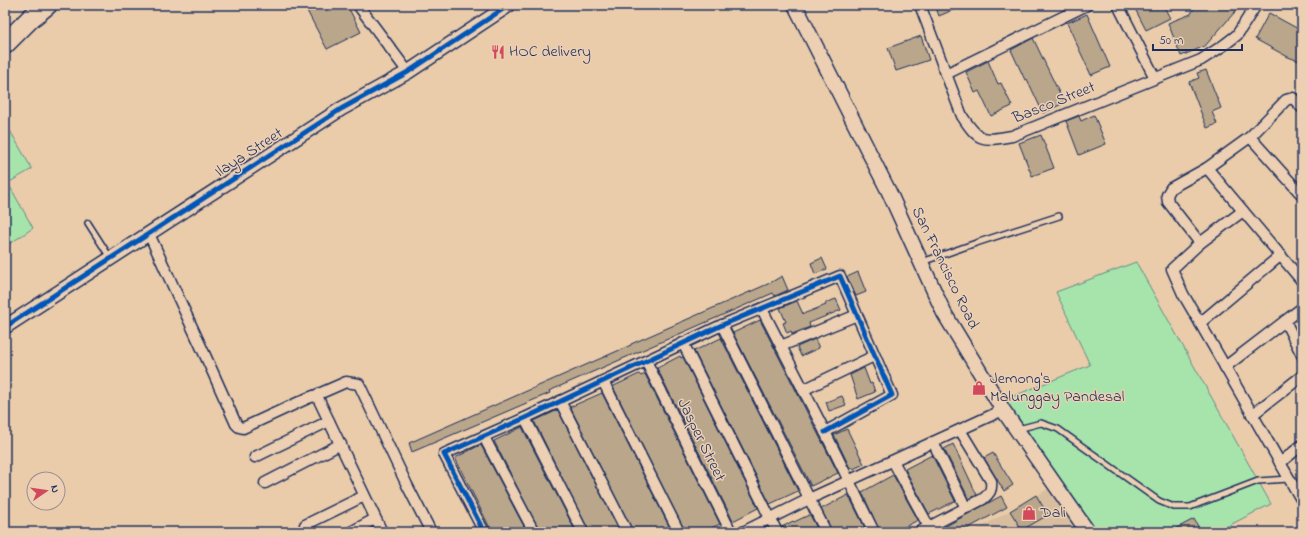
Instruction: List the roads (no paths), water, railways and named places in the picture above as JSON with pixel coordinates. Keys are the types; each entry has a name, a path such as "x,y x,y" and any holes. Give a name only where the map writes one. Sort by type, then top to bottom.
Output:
{"highway":[{"path":"5,44 31,18 47,5"}],"main road":[{"name":"San Francisco Road","path":"795,5 890,194 944,312 1003,410 1086,531"}],"street":[{"path":"358,5 408,72"},
{"name":"Ilaya Street","path":"5,327 341,109 408,72 509,5"},
{"name":"Basco Street","path":"920,5 962,116 971,131 988,140 1012,136 1201,60 1237,35 1256,5"},
{"path":"946,74 1087,5"},
{"path":"1118,5 1155,78"},
{"path":"1200,243 1168,202 1167,194 1171,188 1207,168 1250,137 1286,100 1293,98 1302,108"},
{"path":"1250,137 1302,195"},
{"path":"1207,168 1302,281"},
{"path":"1243,211 1200,243 1172,269 1183,294 1302,501"},
{"path":"149,234 236,424 243,428 346,382 358,384 429,528"},
{"path":"1200,323 1280,255"},
{"path":"484,532 444,454 525,418 722,325 840,276 892,395 825,432"},
{"path":"1225,367 1302,308"},
{"path":"762,309 874,532"},
{"path":"781,346 857,316"},
{"path":"1285,321 1302,355"},
{"path":"722,325 826,532"},
{"path":"682,344 777,532"},
{"path":"803,390 874,356"},
{"name":"Jasper Street","path":"646,361 730,532"},
{"path":"1252,414 1302,376"},
{"path":"603,381 679,532"},
{"path":"314,396 318,398 382,532"},
{"path":"560,401 627,532"},
{"path":"743,532 809,499 1003,410"},
{"path":"525,418 583,532"},
{"path":"255,457 328,421"},
{"path":"919,532 990,494 992,489 991,481 960,430"},
{"path":"484,437 534,532"},
{"path":"933,442 966,508"},
{"path":"265,483 340,444"},
{"path":"1280,462 1302,445"},
{"path":"893,460 929,527"},
{"path":"305,525 364,496"},
{"path":"351,532 376,518"}],"lane":[{"path":"921,263 976,242 1059,216"},
{"path":"88,223 111,259"},
{"path":"1017,429 1042,423 1058,428 1159,500 1174,507 1190,507 1258,481 1289,479"}],"place":[{"name":"HOC delivery","path":"498,52"},
{"name":"Jemong's Malunggay Pandesal","path":"979,388"},
{"name":"Dali","path":"1029,513"}]}
